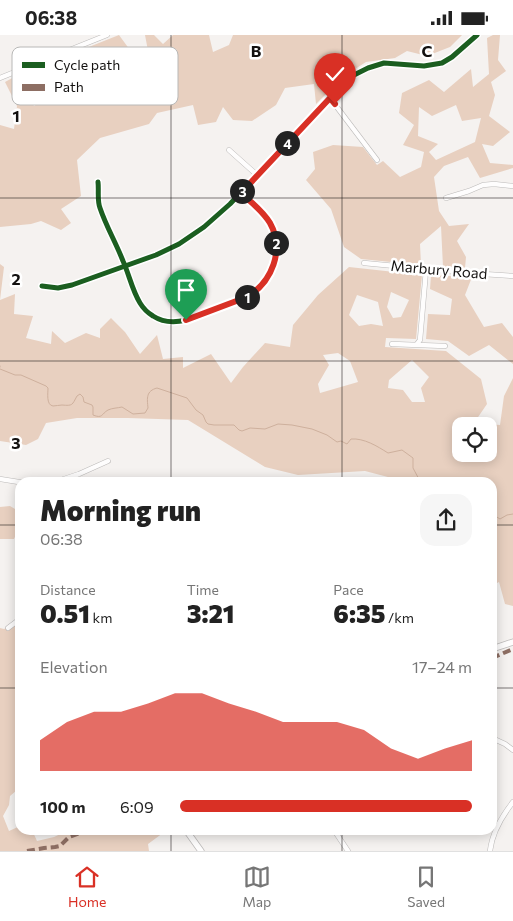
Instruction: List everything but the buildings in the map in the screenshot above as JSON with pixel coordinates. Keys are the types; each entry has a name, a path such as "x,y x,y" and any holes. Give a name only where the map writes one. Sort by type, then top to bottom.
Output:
{"street":[{"path":"77,47 107,35"},
{"path":"42,286 68,287 168,250 190,237 217,216 352,76 384,63 424,66 439,64 452,57 477,35"},
{"path":"0,78 12,73"},
{"path":"330,98 378,160"},
{"path":"229,150 257,175"},
{"path":"98,182 99,207 141,304 149,313 159,319 178,322 240,301 253,294 264,283 273,269 276,254 274,230 266,217 241,193"},
{"path":"446,199 483,185 513,186"},
{"name":"Marbury Road","path":"364,263 426,270 513,276"},
{"path":"417,344 420,340 426,270"},
{"path":"392,344 445,346"},
{"path":"70,477 108,461"},
{"path":"0,479 15,482"},
{"path":"8,628 15,623"},
{"path":"497,647 513,641"},
{"path":"497,740 513,750"},
{"path":"497,829 513,802"},
{"path":"190,835 201,851"},
{"path":"337,835 348,851"},
{"path":"490,851 494,835"}],"shaded area":[{"path":"119,35 128,47 89,47"},
{"path":"145,35 154,35 163,44 173,35 209,35 213,52 229,45 233,35 462,35 450,47 427,56 407,51 395,58 366,62 344,76 316,104 314,84 285,88 276,105 252,121 233,120 223,107 216,122 198,125 193,105 157,113 149,124 100,138 77,160 81,196 61,209 71,223 61,230 41,221 31,224 0,227 0,125 14,129 16,105 178,105 178,47 147,47"},
{"path":"493,35 500,35 498,60 506,71 491,82 495,95 489,116 510,132 493,146 482,144 490,163 513,165 513,168 480,178 468,157 444,166 434,177 439,211 449,226 469,224 457,241 466,257 465,268 443,267 441,226 420,244 421,265 361,259 344,247 331,209 306,180 315,169 313,152 333,145 363,147 377,165 383,161 400,177 421,167 424,152 403,145 414,125 399,113 402,93 429,80 444,92 471,69 473,87 489,74 487,38","holes":["456,105 462,121 481,118 475,142 436,160 429,152 438,144 418,136 419,107 432,116"]},
{"path":"12,78 12,96 5,82"},
{"path":"0,264 4,267 0,300"},
{"path":"349,267 422,275 416,339 386,338 385,347 446,351 481,379 487,404 478,417 452,417 452,462 497,462 497,425 500,425 504,396 513,378 513,606 505,604 499,582 497,583 497,477 388,477 365,471 298,475 265,467 188,420 77,418 46,423 38,439 26,445 0,441 0,300 15,294 14,314 33,316 26,338 51,344 52,331 65,343 86,333 100,338 100,329 111,318 125,332 140,354 157,335 163,359 183,357 183,368 211,354 231,383 265,343 290,347 293,325 318,295","holes":["391,292 409,300 401,317 393,318 387,307","357,295 378,302 383,326 371,324 359,326 349,315","338,353 350,361 358,382 320,393 318,384 329,365 323,355","412,360 429,377 421,388 425,402 412,402 403,390 388,388 389,380"]},
{"path":"431,275 472,277 465,295 484,327 502,323 513,337 513,364 489,345 469,356 448,341 426,339 428,314 450,315 452,299 430,289"},
{"path":"10,506 15,509 14,539 0,539 0,507"},
{"path":"15,624 15,792 10,796 9,805 3,816 9,831 15,828 15,835 34,835 37,841 58,835 160,835 148,844 149,851 0,851 0,628 4,629"}],"waterway":[{"path":"0,369 15,375 21,375 46,386 48,388 48,401 53,406 70,405 80,394 84,402 92,405 93,415 96,416 100,416 110,409 122,407 133,414 145,413 148,408 149,393 157,388 187,398 196,410 203,415 208,424 234,425 242,431 250,428 265,429 278,424 292,425 312,429 327,435 337,442 341,441 347,444 351,439 356,439 370,443 388,453 402,450 413,458 413,468 418,477"},
{"path":"497,517 500,519 513,514"}],"marked path":[{"path":"497,656 513,649"},
{"path":"27,851 60,846 69,837 74,835"}],"cycle path":[{"path":"42,286 58,288 72,285 156,255 179,244 204,227 230,204 352,76 384,63 424,66 442,63 452,57 477,35"},
{"path":"98,182 100,208 137,298 149,313 168,322 184,321 249,297 261,287 272,271 277,251 274,231 264,214 241,193"}],"route":[{"path":"186,320 253,294 269,276 275,262 275,233 261,211 241,193 330,98 335,104"}]}
